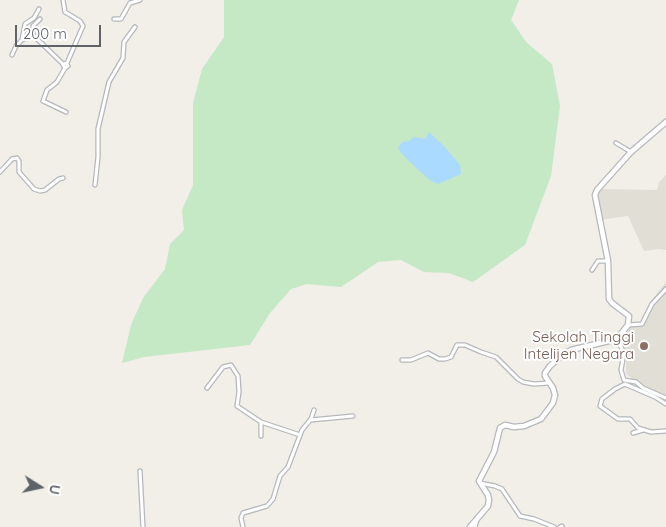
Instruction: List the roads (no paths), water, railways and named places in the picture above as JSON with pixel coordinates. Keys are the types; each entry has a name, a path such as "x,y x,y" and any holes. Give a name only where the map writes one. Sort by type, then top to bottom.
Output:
{"street":[{"path":"63,0 65,12 80,20 83,26 57,82 47,90 43,101 66,112"},
{"path":"114,19 121,19 129,4 140,0"},
{"path":"22,40 26,24 34,18 39,9"},
{"path":"32,35 33,26 40,19"},
{"path":"95,185 98,130 109,82 123,58 124,42 135,27"},
{"path":"32,35 65,65"},
{"path":"12,55 16,46 22,40 32,35"},
{"path":"470,527 486,510 489,500 479,483 494,452 500,428 505,425 522,426 544,416 551,407 555,395 554,388 545,376 546,372 564,354 575,349 617,339 628,325 629,316 609,299 608,261 595,195 597,190 631,152 666,122"},
{"path":"616,143 631,152"},
{"path":"0,172 12,159 17,158 20,172 34,189 45,190 63,178"},
{"path":"592,270 598,261 608,261"},
{"path":"628,325 642,324 652,304 666,289"},
{"path":"617,339 624,353 621,373 625,383 666,404"},
{"path":"402,360 411,360 428,353 439,359 446,359 451,357 457,345 466,345 496,357 523,382 534,384 550,383"},
{"path":"207,388 223,367 231,365 238,376 239,392 237,406 261,422 300,436"},
{"path":"666,398 643,388 636,382 625,383 602,399 600,406 618,419 629,419 635,427 653,432 666,431"},
{"path":"243,527 241,518 243,513 266,506 273,499 280,476 288,467 302,430 311,420 314,410"},
{"path":"311,420 353,416"},
{"path":"261,422 261,436"},
{"path":"633,433 644,430"},
{"path":"140,471 143,527"},
{"path":"479,483 502,489 519,515 554,527"},
{"path":"475,527 477,520"}],"water":[{"path":"429,132 460,165 461,174 438,184 431,181 401,153 398,148 402,142 409,141 414,137 425,139"}],"place":[{"name":"Sekolah Tinggi Intelijen Negara","path":"644,346"}]}
